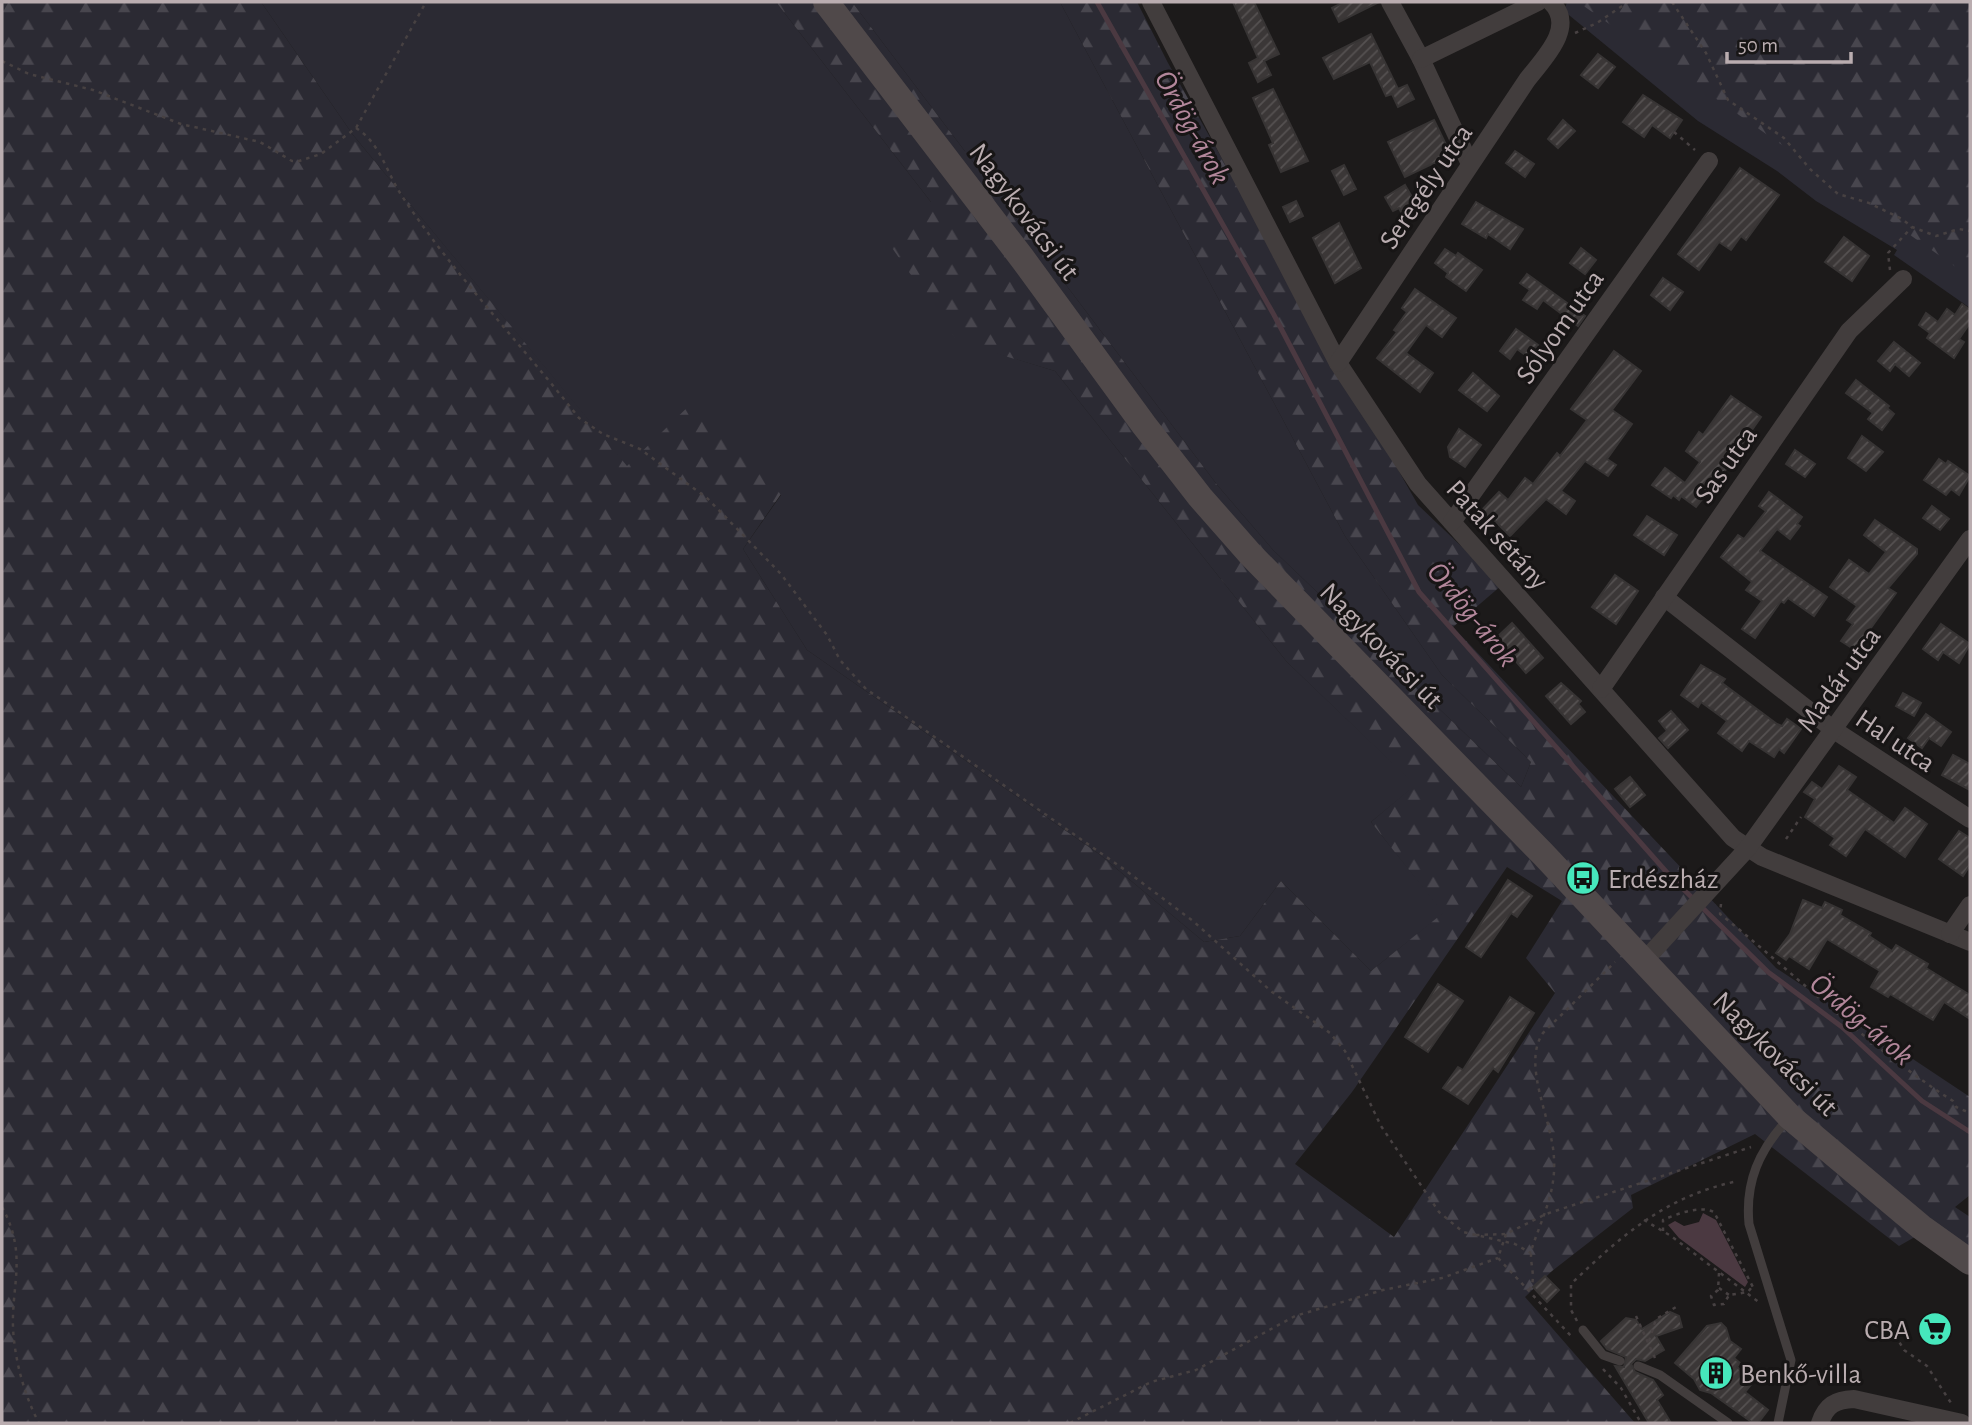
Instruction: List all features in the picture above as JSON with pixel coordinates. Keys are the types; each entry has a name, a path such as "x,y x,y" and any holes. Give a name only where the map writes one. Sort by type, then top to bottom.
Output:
{"street":[{"name":"Nagykovácsi út","path":"826,2 1200,497 1251,555 1790,1117 1921,1227 1970,1262"},
{"name":"Patak sétány","path":"1151,2 1338,363 1418,484 1729,834 1747,849 1970,942"},
{"path":"1390,2 1421,59 1471,164"},
{"path":"1421,59 1538,2"},
{"path":"1551,2 1558,11 1559,39"},
{"name":"Seregély utca","path":"1338,363 1527,80 1559,39"},
{"name":"Sólyom utca","path":"1452,522 1709,161"},
{"name":"Sas utca","path":"1601,689 1849,331 1903,279"},
{"name":"Madár utca","path":"1637,955 1685,918 1747,849 1970,539"},
{"name":"Hal utca","path":"1664,597 1834,730 1970,819"},
{"path":"1950,934 1970,905"},
{"path":"1820,1423 1827,1408 1837,1400 1854,1399 1959,1416"}],"lane":[{"path":"1778,1423 1791,1360 1749,1224 1747,1201 1751,1178 1766,1142 1790,1117"},
{"path":"1583,1330 1603,1354 1620,1362"},
{"path":"1638,1366 1651,1370 1728,1423"}],"path":[{"path":"2,61 29,74 93,90 181,124 260,142 292,161 321,154 356,128 426,2"},
{"path":"1559,39 1597,23 1628,2"},
{"path":"1672,2 1706,53 1728,100 1784,138 1810,169 1838,194 1879,208 1912,227 1936,236 1959,229 1970,231"},
{"path":"356,128 370,136 393,181 419,222 579,418 603,434 640,449 707,498 781,574 827,635 841,660 866,688 1125,870 1193,922 1272,992 1330,1033 1345,1051 1381,1126 1451,1225 1473,1236 1502,1241 1531,1253"},
{"path":"1674,132 1709,161"},
{"path":"1903,279 1888,269 1888,253 1912,227"},
{"path":"1786,839 1801,817"},
{"path":"1709,891 1722,900 1720,914 1789,969 1891,1059 1952,1101 1956,1107 1970,1113"},
{"path":"1498,1258 1529,1290 1533,1283 1531,1253 1546,1214 1554,1159 1550,1122 1535,1071 1536,1047 1543,1033 1567,1007 1637,955"},
{"path":"1473,1236 1506,1234 1546,1214 1766,1142"},
{"path":"1583,1330 1571,1310 1571,1284 1619,1238 1644,1220 1709,1188 1751,1178"},
{"path":"2,1207 17,1250 14,1339 21,1374 39,1423"},
{"path":"1644,1220 1663,1231 1755,1302 1763,1302 1752,1287 1714,1212 1700,1209 1671,1216 1662,1220 1663,1231"},
{"path":"1498,1258 1506,1234"},
{"path":"1070,1423 1139,1388 1196,1370 1295,1316 1383,1290 1443,1278 1498,1258"},
{"path":"1719,1273 1719,1287 1711,1296 1713,1304 1724,1304 1729,1295"},
{"path":"1719,1287 1729,1295 1744,1293 1752,1287"},
{"path":"1648,1341 1656,1319 1676,1307"},
{"path":"1636,1317 1655,1357 1651,1370"},
{"path":"1891,1328 1904,1350 1927,1366 1959,1416"}],"green space":[{"path":"2,2 261,2 353,135 627,466 695,400 781,494 743,549 807,650 1099,854 1204,942 1240,936 1281,881 1371,971 1443,913 1371,822 1415,785 1287,662 1055,371 958,342 883,235 931,202 776,2 852,2 1218,486 1273,550 1521,787 1531,762 1442,675 1345,536 1060,2 1137,2 1168,63 1418,505 1502,585 1453,627 1776,968 1970,1097 1970,1195 1955,1207 1970,1217 1970,1251 1934,1226 1899,1246 1755,1134 1631,1195 1633,1208 1552,1271 1525,1297 1635,1423 2,1423","holes":["1507,867 1562,901 1526,958 1555,993 1394,1237 1295,1164 1352,1092"]},
{"path":"261,2 776,2 931,202 958,341 1055,371 1287,662 1416,785 1371,822 1444,913 1371,971 1281,881 1240,936 1204,942 1099,854 807,650 743,549 781,495 627,467 353,135"},
{"path":"852,2 1060,2 1345,536 1442,675 1531,762 1521,787 1273,550 1218,486"},
{"path":"1567,2 1970,2 1970,308 1894,255 1897,250 1816,201 1777,171 1698,121 1564,11"},
{"path":"1578,2 1970,2 1970,277"}],"shaded area":[{"path":"1703,1213 1716,1220 1748,1282 1745,1287 1679,1238 1668,1225 1675,1221 1684,1226 1699,1222"}],"building":[{"path":"1233,2 1254,2 1279,54 1264,61 1271,75 1258,82 1249,63 1258,58"},
{"path":"1344,2 1379,2 1339,22 1332,8"},
{"path":"1371,34 1398,89 1407,85 1414,99 1398,107 1392,94 1386,96 1370,62 1334,79 1323,58"},
{"path":"1598,54 1615,67 1598,88 1581,75"},
{"path":"1273,89 1308,161 1281,172 1269,145 1273,143 1253,98"},
{"path":"1643,95 1682,120 1670,138 1652,125 1644,137 1623,122"},
{"path":"1434,120 1451,155 1405,177 1388,142"},
{"path":"1563,120 1575,131 1558,148 1548,139"},
{"path":"1515,151 1534,164 1525,177 1506,163"},
{"path":"1344,165 1356,189 1344,195 1332,171"},
{"path":"1740,168 1779,195 1746,240 1741,236 1731,250 1719,242 1699,270 1678,254"},
{"path":"1405,185 1416,204 1401,212 1399,208 1393,211 1385,197"},
{"path":"1296,201 1303,216 1290,222 1283,207"},
{"path":"1476,202 1523,229 1510,249 1488,234 1486,238 1462,224"},
{"path":"1339,223 1361,268 1335,283 1313,238"},
{"path":"1844,237 1869,256 1852,281 1825,262"},
{"path":"1581,248 1596,260 1585,274 1570,263"},
{"path":"1445,249 1456,256 1458,253 1482,270 1466,291 1446,277 1448,273 1435,263"},
{"path":"1527,274 1585,316 1578,326 1543,300 1537,309 1523,300 1530,290 1520,283"},
{"path":"1663,278 1683,292 1670,310 1651,295"},
{"path":"1415,289 1456,318 1442,337 1426,325 1406,353 1433,373 1420,392 1377,358 1397,332 1394,330 1407,312 1402,308"},
{"path":"1962,304 1970,310 1970,323 1959,339 1964,342 1954,358 1927,338 1930,333 1919,325 1926,313 1938,322 1947,309 1955,315"},
{"path":"1516,329 1538,345 1528,357 1517,349 1510,359 1500,351"},
{"path":"1894,342 1920,363 1909,376 1895,364 1890,371 1878,361"},
{"path":"1614,351 1641,371 1612,410 1632,424 1607,459 1616,465 1608,476 1585,461 1561,491 1575,501 1566,514 1546,499 1510,536 1492,518 1487,523 1478,514 1499,492 1508,500 1525,478 1533,484 1557,453 1560,456 1587,420 1571,409"},
{"path":"1473,373 1499,396 1487,411 1459,390"},
{"path":"1856,380 1889,406 1887,408 1894,414 1882,430 1868,419 1873,413 1846,393"},
{"path":"1731,396 1761,417 1733,457 1735,458 1696,507 1681,496 1679,500 1673,495 1671,498 1652,485 1665,468 1685,483 1700,462 1686,451 1699,432 1703,435"},
{"path":"1459,429 1481,445 1465,467 1450,457 1448,447"},
{"path":"1862,436 1883,452 1866,471 1848,458"},
{"path":"1795,450 1815,464 1805,477 1786,464"},
{"path":"1939,459 1946,464 1948,461 1970,476 1959,495 1951,489 1946,495 1924,480"},
{"path":"1769,492 1802,517 1797,524 1800,526 1790,539 1777,529 1760,551 1827,597 1814,616 1788,598 1784,603 1781,601 1755,638 1742,629 1762,601 1746,590 1752,582 1721,557 1738,535 1744,539 1766,511 1759,506"},
{"path":"1932,506 1949,519 1940,530 1923,518"},
{"path":"1647,516 1677,535 1664,555 1634,535"},
{"path":"1875,520 1917,549 1917,554 1888,588 1896,593 1855,650 1841,641 1853,624 1847,620 1857,606 1830,587 1849,560 1869,574 1886,552 1864,535"},
{"path":"1615,575 1638,591 1616,624 1592,607"},
{"path":"1512,623 1543,658 1526,673 1496,638"},
{"path":"1941,624 1970,644 1959,663 1943,652 1938,660 1923,649"},
{"path":"1701,665 1725,679 1722,683 1777,724 1782,726 1787,719 1801,729 1784,753 1779,749 1774,757 1749,741 1742,751 1718,733 1727,721 1701,702 1698,707 1681,695"},
{"path":"1561,683 1581,701 1578,704 1585,712 1571,724 1546,696"},
{"path":"1903,693 1921,703 1914,716 1896,706"},
{"path":"1671,711 1688,730 1668,748 1659,738 1667,731 1659,721"},
{"path":"1926,714 1951,732 1941,746 1929,738 1922,748 1908,738"},
{"path":"1953,755 1970,764 1970,790 1942,775"},
{"path":"1839,766 1856,777 1847,790 1894,823 1905,808 1927,824 1905,857 1865,829 1846,856 1830,845 1835,838 1805,817 1815,799 1804,792 1812,782 1822,789"},
{"path":"1630,777 1645,795 1630,807 1615,789"},
{"path":"1959,831 1970,838 1970,865 1963,876 1939,859"},
{"path":"1508,880 1532,896 1517,917 1511,913 1481,957 1466,947"},
{"path":"1803,900 1822,908 1825,902 1842,910 1840,915 1871,933 1869,936 1892,951 1896,945 1928,964 1926,968 1970,995 1970,1019 1944,1002 1933,1020 1890,994 1888,997 1871,987 1880,971 1827,939 1809,969 1789,956 1786,960 1776,953 1790,934"},
{"path":"1438,984 1463,1001 1428,1052 1405,1037"},
{"path":"1510,997 1534,1013 1498,1072 1493,1068 1468,1104 1443,1088 1458,1067 1463,1070"},
{"path":"1545,1276 1559,1290 1547,1302 1533,1287"},
{"path":"1670,1312 1679,1316 1682,1327 1656,1336 1664,1350 1645,1361 1636,1359 1631,1364 1635,1372 1653,1380 1663,1395 1657,1400 1671,1423 1649,1423 1615,1366 1624,1367 1626,1357 1607,1349 1601,1341 1626,1318 1636,1320 1642,1329"},
{"name":"Benkő-villa","path":"1721,1323 1726,1328 1730,1341 1741,1349 1734,1358 1740,1363 1737,1367 1754,1381 1745,1392 1768,1410 1758,1423 1753,1423 1711,1393 1700,1390 1694,1379 1675,1363 1707,1326"}],"waterway":[{"name":"Ördög-árok","path":"1097,2 1274,315 1419,592 1670,876 1768,972 1842,1027 1922,1101 1970,1132"}],"place":[{"name":"Erdészház","path":"1583,878"},
{"name":"CBA","path":"1935,1329"},
{"name":"Benkő-villa","path":"1716,1373"}]}
